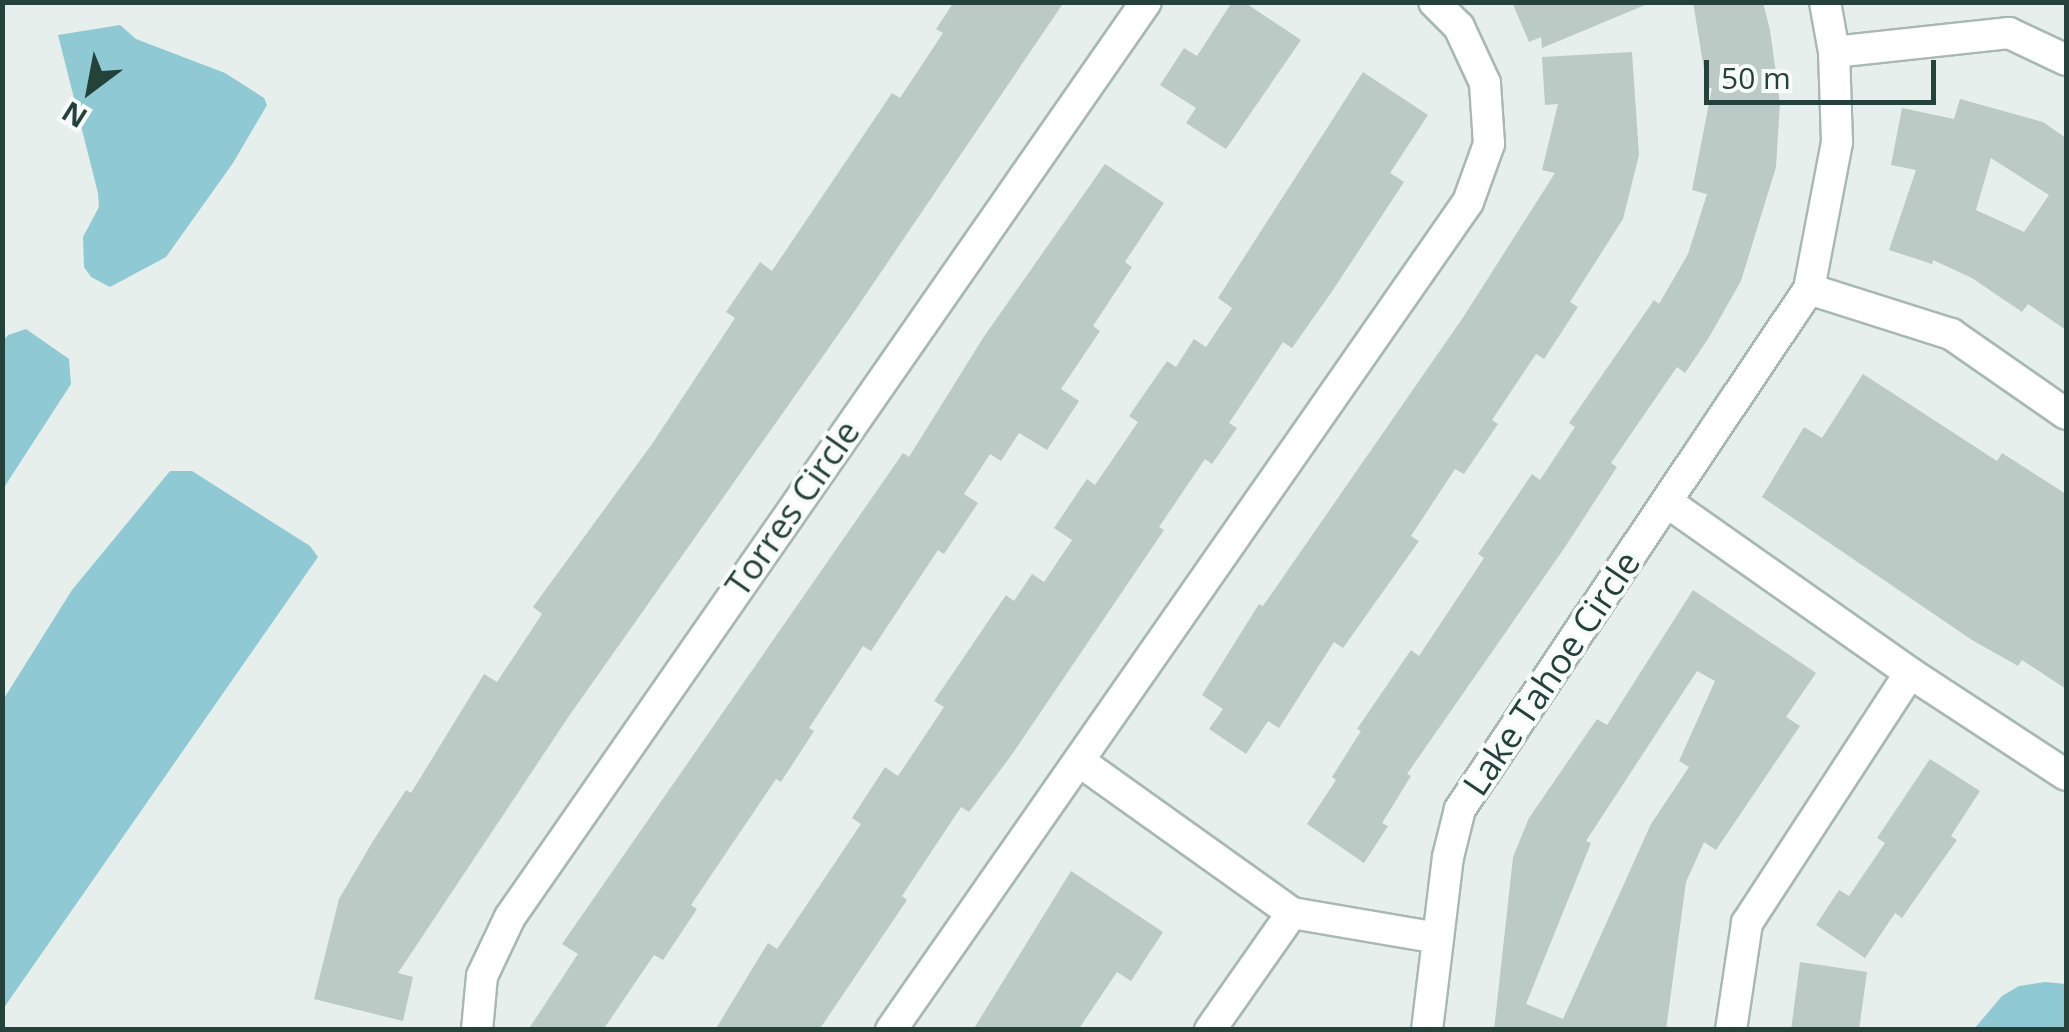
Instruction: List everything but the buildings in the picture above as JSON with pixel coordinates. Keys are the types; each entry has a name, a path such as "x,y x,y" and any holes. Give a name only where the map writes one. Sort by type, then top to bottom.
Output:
{"street":[{"name":"Torres Circle","path":"478,1030 482,976 510,917 1146,2"},
{"path":"890,1030 1468,202 1481,174 1490,113 1486,82 1459,28 1434,2"},
{"name":"Lake Tahoe Circle","path":"1428,1030 1438,938 1460,809 1809,288 1836,142 1834,52 1825,2"},
{"path":"1834,52 2009,33 2066,60"},
{"path":"1809,288 1951,334 2066,414"},
{"path":"1668,502 1910,673 2066,775"},
{"path":"1731,1030 1747,923 1910,673"},
{"path":"1079,761 1292,913 1438,938"},
{"path":"1210,1030 1292,913"}],"water":[{"path":"120,25 136,39 225,73 264,98 267,105 233,163 166,257 110,287 91,277 84,267 83,237 99,207 98,193 58,35"},
{"path":"26,329 69,359 71,384 3,489 3,341 8,335"},
{"path":"170,471 192,471 310,546 318,557 3,1009 3,700 72,590"},
{"path":"2066,984 2066,1029 1974,1029 2002,996 2019,986"}]}
